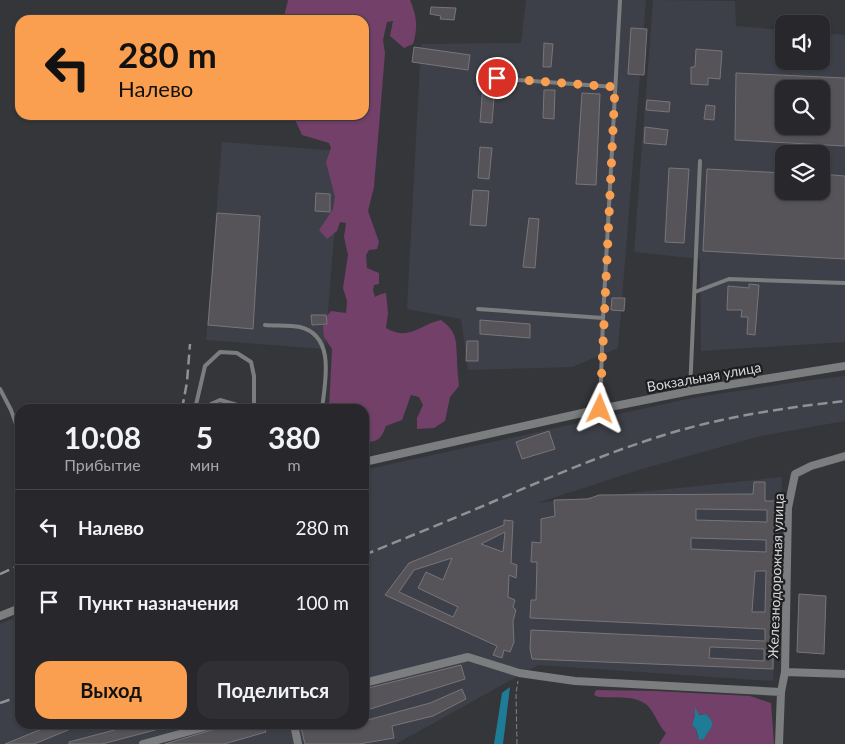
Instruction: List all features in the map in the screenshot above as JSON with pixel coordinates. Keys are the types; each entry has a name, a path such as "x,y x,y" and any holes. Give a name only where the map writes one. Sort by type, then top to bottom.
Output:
{"street":[{"name":"Вокзальная улица","path":"369,461 600,409 690,391 845,366"},
{"name":"Железнодорожная улица","path":"785,672 788,508 792,483 795,474 811,466 845,456"},
{"path":"0,616 15,610"},
{"path":"369,682 432,664 468,657 519,672 575,681 781,692"},
{"path":"779,744 781,692 785,672 845,674"},
{"path":"143,744 198,729"},
{"path":"295,729 298,744"}],"lane":[{"path":"600,409 620,0"},
{"path":"478,77 615,87"},
{"path":"690,391 700,161"},
{"path":"695,292 729,279 845,283"},
{"path":"478,309 603,318"},
{"path":"264,325 300,327 314,335 324,346 326,370 323,404"},
{"path":"196,404 205,366 220,352 237,353 251,362 254,376 252,404"},
{"path":"0,389 15,422"},
{"path":"211,404 220,400 234,404"}],"path":[{"path":"517,744 516,693 519,672"}],"shaded area":[{"path":"288,0 410,0 416,27 413,44 404,48 390,36 393,21 387,22 383,40 385,53 374,187 368,211 379,242 377,249 369,250 366,255 367,268 379,273 379,284 374,285 373,290 375,297 386,293 388,313 386,328 394,332 408,333 441,320 450,328 455,336 459,386 450,397 445,421 434,428 417,429 417,418 423,405 419,397 411,395 402,420 386,426 381,437 369,441 369,404 329,404 332,349 324,337 323,327 326,317 331,311 346,313 347,301 343,288 348,255 344,237 346,223 340,222 337,231 327,239 319,230 333,209 335,197 326,162 331,148 329,143 302,135 295,120 369,120 369,15 284,15"},
{"path":"526,0 646,0 618,348 572,367 468,370 461,319 407,309 421,44 521,43"},
{"path":"653,0 735,1 736,26 775,29 775,70 830,70 830,34 845,35 845,342 701,351 700,259 634,252"},
{"path":"222,142 341,151 325,349 206,340"},
{"path":"845,376 845,421 760,436 642,469 537,503 782,477 773,681 538,665 396,744 0,744 0,624 15,618 15,729 369,729 369,469 692,398"},
{"path":"596,690 750,696 771,703 774,744 659,744 666,733 647,705 635,699 599,697 594,695","holes":["706,714 711,728 706,734 698,738 696,729 692,725 695,715"]}],"water":[{"path":"510,687 503,744 494,744 502,693"},
{"path":"695,707 699,715 706,714 712,722 704,739 699,740 696,729 692,725"}],"building":[{"path":"431,7 456,8 454,20 440,19 441,16 430,14"},
{"path":"631,28 647,29 644,75 628,74"},
{"path":"544,43 553,44 551,67 543,67"},
{"path":"414,47 470,55 468,70 412,62"},
{"path":"696,49 722,51 720,79 708,78 708,85 691,84 691,67 695,67"},
{"path":"736,73 845,78 845,146 735,140"},
{"path":"483,85 495,86 492,123 480,122"},
{"path":"544,90 555,90 554,119 543,118"},
{"path":"582,93 600,94 596,185 576,184"},
{"path":"647,100 670,102 669,112 646,110"},
{"path":"706,105 715,106 714,120 704,119"},
{"path":"645,127 668,130 666,145 644,143"},
{"path":"480,147 492,148 489,179 478,178"},
{"path":"669,168 689,169 684,243 665,242"},
{"path":"707,169 775,173 775,200 830,200 830,175 845,176 845,259 703,251"},
{"path":"473,190 489,191 486,226 470,225"},
{"path":"316,193 330,194 330,212 315,211"},
{"path":"217,213 260,216 253,329 208,325"},
{"path":"529,218 539,219 535,268 523,267"},
{"path":"749,284 759,285 755,335 747,334 748,317 741,317 742,310 727,310 728,286 749,288"},
{"path":"612,298 625,298 624,311 611,310"},
{"path":"311,315 326,315 327,324 312,325"},
{"path":"480,320 530,324 530,338 480,334"},
{"path":"467,341 478,341 478,361 466,361"},
{"path":"549,431 555,449 522,459 516,442"},
{"path":"754,482 765,482 765,501 778,501 773,669 532,659 530,648 531,630 765,641 765,629 530,618 531,600 536,600 537,562 531,562 532,542 541,543 541,519 555,516 554,500 588,499 599,495 753,494","holes":["696,509 767,510 767,522 696,520","691,538 766,540 766,552 691,549","755,571 766,571 765,612 752,612","710,647 764,649 764,661 709,658"]},
{"path":"504,520 513,521 511,563 517,565 516,578 509,575 508,597 515,600 513,607 516,610 513,621 514,642 510,652 504,650 502,658 493,655 497,646 385,595 409,563 504,525","holes":["505,532 503,552 481,544","452,558 443,580 426,572 418,588 458,607 453,617 399,592 414,570"]},
{"path":"799,594 826,596 824,654 797,652"},
{"path":"461,665 465,679 369,709 369,688"},
{"path":"462,689 466,699 433,716 392,726 394,738 359,744 305,744 301,729 369,729 369,720 430,703"},
{"path":"42,729 71,729 34,744 5,744"},
{"path":"118,729 159,729 102,744 69,744 69,742"},
{"path":"215,729 265,729 266,732 224,744 165,744"}],"railway":[{"path":"183,404 190,344"},
{"path":"369,553 565,471 657,437 742,416 845,401"},
{"path":"0,574 15,567"},
{"path":"0,703 15,698"}],"route":[{"path":"497,78 615,87 600,409"}]}
